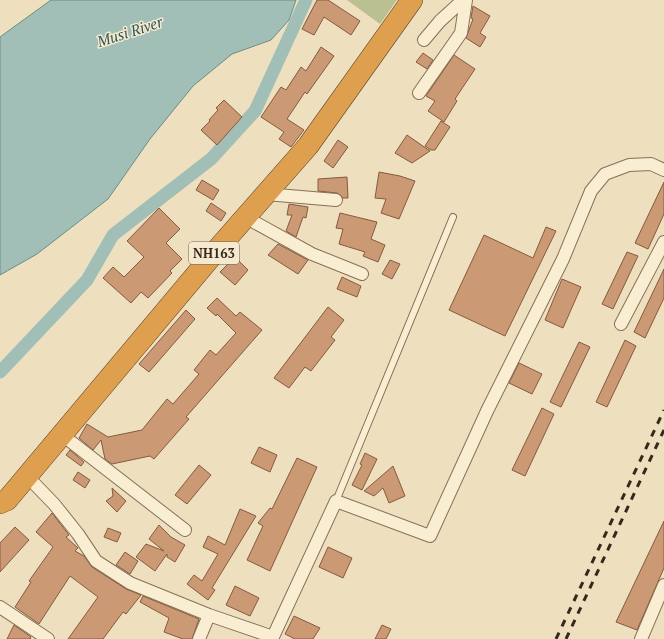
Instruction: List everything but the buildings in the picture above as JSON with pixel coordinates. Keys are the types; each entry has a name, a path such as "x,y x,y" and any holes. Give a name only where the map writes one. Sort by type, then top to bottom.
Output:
{"highway":[{"name":"NH163","path":"0,520 3,516 2,498 26,475 245,217 308,146 412,0"}],"street":[{"path":"424,40 440,21 464,0"},
{"path":"419,92 461,33 464,0"},
{"path":"26,475 54,504 78,534 96,561 130,583 209,615 272,638 336,501 430,536 488,411 563,259 591,191 605,174 629,165 651,164 664,170"},
{"path":"266,194 336,200"},
{"path":"245,217 312,254 362,274"},
{"path":"622,324 664,242"},
{"path":"61,434 185,530"},
{"path":"641,639 664,585"},
{"path":"0,607 48,639"},
{"path":"199,639 209,615"}],"lane":[{"path":"336,501 453,217"}],"green space":[{"path":"347,0 397,0 380,24"}],"water":[{"name":"Musi River","path":"51,0 296,0 289,20 271,40 232,54 193,86 150,139 108,199 37,254 0,275 0,37"}],"waterway":[{"path":"0,372 87,280 113,235 211,159 255,111 306,0"}],"railway":[{"path":"556,639 664,410"},
{"path":"566,639 664,430"}]}
